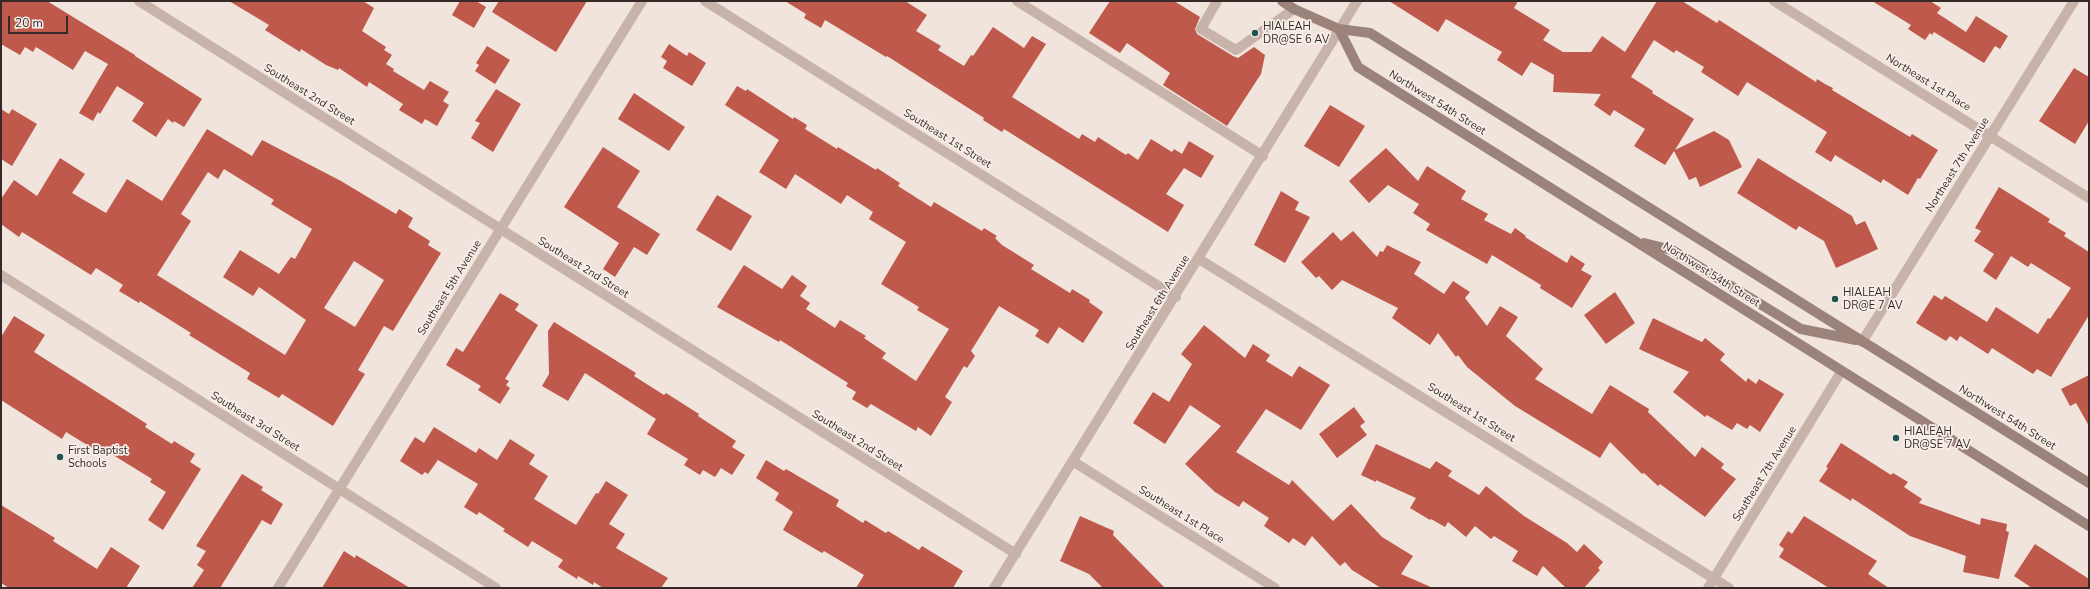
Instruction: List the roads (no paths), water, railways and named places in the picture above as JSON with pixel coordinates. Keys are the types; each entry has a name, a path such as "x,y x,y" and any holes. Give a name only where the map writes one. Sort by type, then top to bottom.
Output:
{"main road":[{"name":"Northwest 54th Street","path":"1282,1 1294,9 1339,29 1370,34 2089,483"},
{"name":"Northwest 54th Street","path":"1339,29 1358,68 2089,526"},
{"path":"1634,241 1672,250 1801,329 1862,342"}],"street":[{"name":"Southeast 2nd Street","path":"139,1 1016,554"},
{"name":"Southeast 5th Avenue","path":"278,588 642,1"},
{"name":"Southeast 1st Street","path":"705,1 1176,297"},
{"path":"1017,1 1263,156"},
{"path":"1217,1 1201,29 1236,50 1294,9"},
{"name":"Southeast 6th Avenue","path":"994,588 1074,462 1357,1"},
{"name":"Northeast 1st Place","path":"1774,1 2089,198"},
{"name":"Northeast 7th Avenue","path":"1862,342 2074,1"},
{"name":"Southeast 1st Street","path":"1199,259 1729,588"},
{"name":"Southeast 3rd Street","path":"1,275 496,588"},
{"name":"Southeast 7th Avenue","path":"1708,588 1842,372"},
{"name":"Southeast 1st Place","path":"1074,462 1275,588"}],"place":[{"name":"HIALEAH DR@SE 6 AV","path":"1255,33"},
{"name":"HIALEAH DR@E 7 AV","path":"1835,299"},
{"name":"HIALEAH DR@SE 7 AV","path":"1896,438"},
{"name":"First Baptist Schools","path":"60,457"}]}
